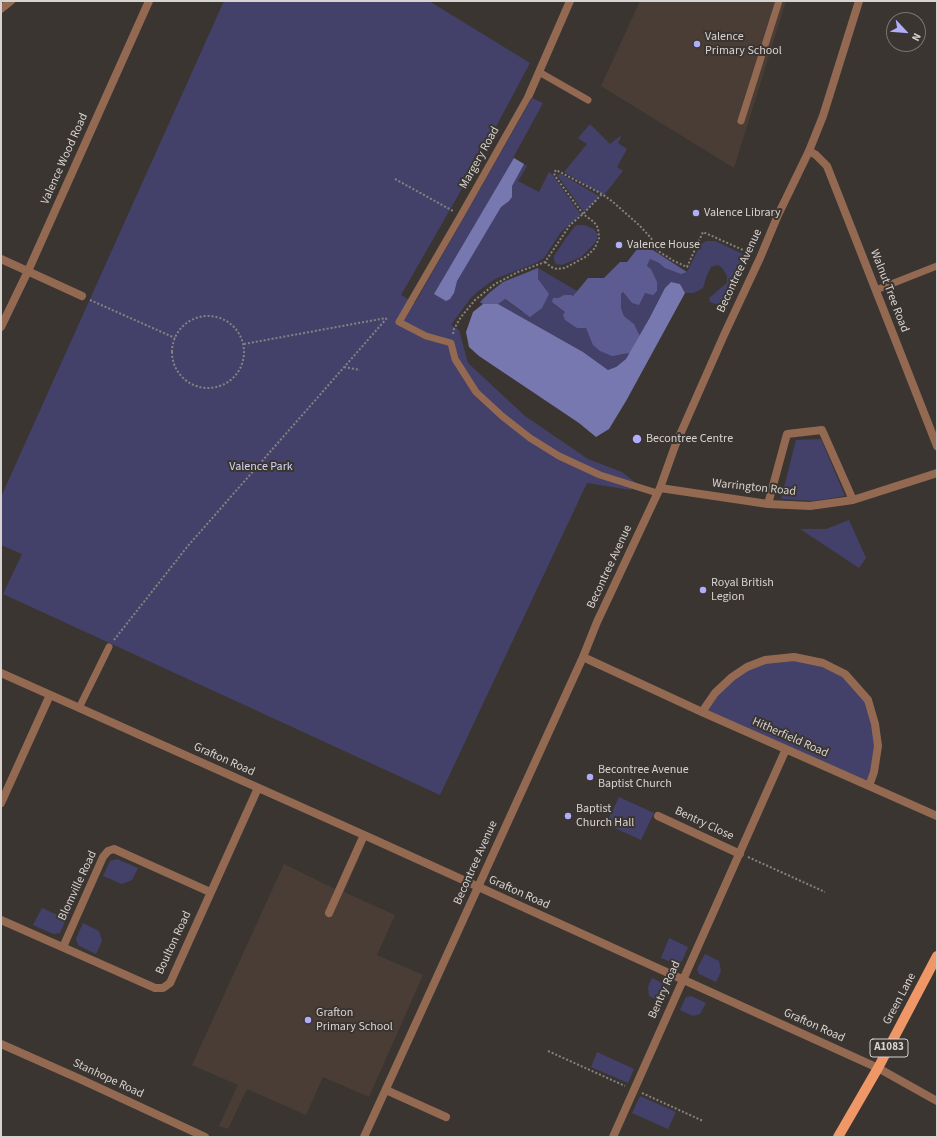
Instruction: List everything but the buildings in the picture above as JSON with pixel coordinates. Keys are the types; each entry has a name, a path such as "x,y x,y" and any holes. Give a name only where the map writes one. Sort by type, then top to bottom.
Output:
{"main road":[{"name":"Green Lane","path":"838,1137 878,1068 937,956"}],"street":[{"path":"1,9 10,1"},
{"name":"Valence Wood Road","path":"1,327 28,271 149,1"},
{"name":"Margery Road","path":"529,95 570,1"},
{"name":"Becontree Avenue","path":"364,1137 583,658 597,622 658,490 674,446 760,258 778,215 809,152 828,102 859,1"},
{"name":"Walnut Tree Road","path":"809,152 816,155 827,166 937,446"},
{"path":"1,259 82,296"},
{"path":"768,504 787,434 822,430 853,500"},
{"name":"Warrington Road","path":"658,490 768,504 810,506 853,500 937,473"},
{"name":"Hitherfield Road","path":"583,658 937,816"},
{"path":"702,712 714,693 732,677 748,667 765,660 794,658 823,663 845,674 868,700 875,724 878,746 874,772 868,786"},
{"name":"Grafton Road","path":"1,673 364,835 878,1068 937,1101"},
{"path":"1,803 50,695"},
{"name":"Bentry Road","path":"613,1137 786,749"},
{"name":"Boulton Road","path":"1,920 155,988 163,988 170,983 258,788"},
{"name":"Bentry Close","path":"658,816 740,854"},
{"path":"329,914 364,835"},
{"name":"Blomville Road","path":"63,947 103,857 108,851 114,848 210,892"},
{"name":"Stanhope Road","path":"1,1044 205,1137"},
{"path":"386,1090 446,1118"}],"lane":[{"path":"741,120 779,1"},
{"path":"539,72 588,100"},
{"name":"Margery Road","path":"399,322 529,95"},
{"path":"876,290 937,266"},
{"path":"399,322 426,336 451,343 455,359 476,392 502,416 530,438 558,456 600,475 658,490"},
{"path":"79,708 109,647"}],"path":[{"path":"545,262 552,268 565,268 587,256 595,248 599,238 598,228 594,222 584,214 554,173 556,170 602,194 639,225 651,238 658,251 674,261 687,266 703,232 760,258"},
{"path":"396,179 461,216"},
{"path":"451,343 454,329 461,317 475,300 495,284 518,272 545,262 570,225 584,214 602,194"},
{"path":"82,296 175,338"},
{"path":"211,316 222,319 232,325 239,333 244,344 245,356 241,368 234,378 224,386 212,389 199,388 188,383 179,374 174,363 172,350 175,338 181,329 190,321 200,317 211,316"},
{"path":"244,344 387,318 399,322"},
{"path":"109,647 187,548 387,318"},
{"path":"344,367 360,370"},
{"path":"740,854 825,892"}],"shaded area":[{"name":"Valence Primary School","path":"640,1 786,1 734,168 601,86"},
{"path":"642,243 687,272 681,274 665,268 659,263 650,259 647,266 651,269 657,282 657,291 653,295 645,293 639,305 632,303 623,292 621,294 621,308 624,316 634,324 640,336 630,353 612,356 600,351 593,345 586,328 577,328 565,320 563,315 565,312 552,302 553,298 558,298 564,295 573,296 588,278 604,278 620,262 627,262"},
{"path":"538,268 538,279 549,294 542,308 530,317 505,299 498,304 483,304 480,302 503,282"},
{"name":"Grafton Primary School","path":"358,839 366,842 344,892 395,915 377,955 423,975 369,1097 323,1077 306,1115 247,1089 228,1129 219,1126 238,1085 192,1065 284,864 335,889"}],"green space":[{"name":"Valence Park","path":"224,1 429,1 530,63 475,166 401,295 415,303 532,98 543,103 513,158 527,166 518,181 539,192 549,172 552,174 581,215 561,232 544,258 536,263 495,279 470,299 451,325 459,330 468,363 525,416 588,459 622,472 636,483 631,490 587,483 440,795 3,594 22,554 1,545 1,497"},
{"path":"590,124 610,144 620,136 621,137 618,143 627,149 617,167 623,171 604,195 564,172 587,144 578,138"},
{"path":"561,174 599,196 586,211 583,211 557,175"},
{"path":"584,225 594,229 597,234 597,239 581,257 562,265 556,264 554,256 575,226"},
{"path":"707,241 715,241 745,255 722,306 710,302 709,298 727,283 727,276 723,269 718,265 711,267 703,288 693,293 685,293 680,284 671,282 665,288 640,336 634,324 624,316 621,308 621,294 623,292 632,303 645,293 653,274 651,269 647,266 650,259 659,263 665,268 687,272 701,244"},
{"path":"538,268 577,291 573,297 564,295 558,298 553,298 555,304 565,312 577,328 586,328 590,335 620,355 630,353 626,359 616,367 608,370 583,352 498,304 504,299 522,312 548,294 538,279"},
{"path":"821,439 845,496 813,501 781,499 796,440"},
{"path":"849,520 866,558 859,568 800,529 826,529"},
{"path":"794,657 845,674 868,700 878,746 869,786 702,712 715,693 748,667"},
{"path":"619,797 654,813 641,840 606,824"},
{"path":"117,859 138,868 132,880 122,884 103,876 110,861"},
{"path":"42,908 66,919 60,933 53,934 33,925"},
{"path":"83,923 99,931 102,941 96,954 78,945 76,939"},
{"path":"669,938 688,947 682,961 676,964 661,958"},
{"path":"705,954 719,961 721,971 716,982 699,974 697,969"},
{"path":"652,978 667,985 670,990 664,1003 649,996 648,987"},
{"path":"691,996 706,1003 700,1014 693,1016 680,1010 686,997"},
{"path":"597,1052 634,1069 628,1083 591,1067"},
{"path":"640,1096 676,1112 668,1129 632,1113"}],"water":[{"path":"514,158 524,164 512,186 512,197 501,207 457,281 454,293 450,299 446,301 434,294"},
{"path":"671,282 680,284 685,293 609,429 596,437 579,423 479,356 469,347 466,332 473,312 483,304 498,304 583,352 608,370 616,367 626,359 665,288"}],"place":[{"name":"Valence Primary School","path":"697,44"},
{"name":"Valence Library","path":"696,213"},
{"name":"Valence House","path":"619,245"},
{"name":"Becontree Centre","path":"637,439"},
{"name":"Royal British Legion","path":"703,590"},
{"name":"Becontree Avenue Baptist Church","path":"590,777"},
{"name":"Baptist Church Hall","path":"568,816"},
{"name":"Grafton Primary School","path":"308,1020"}]}
